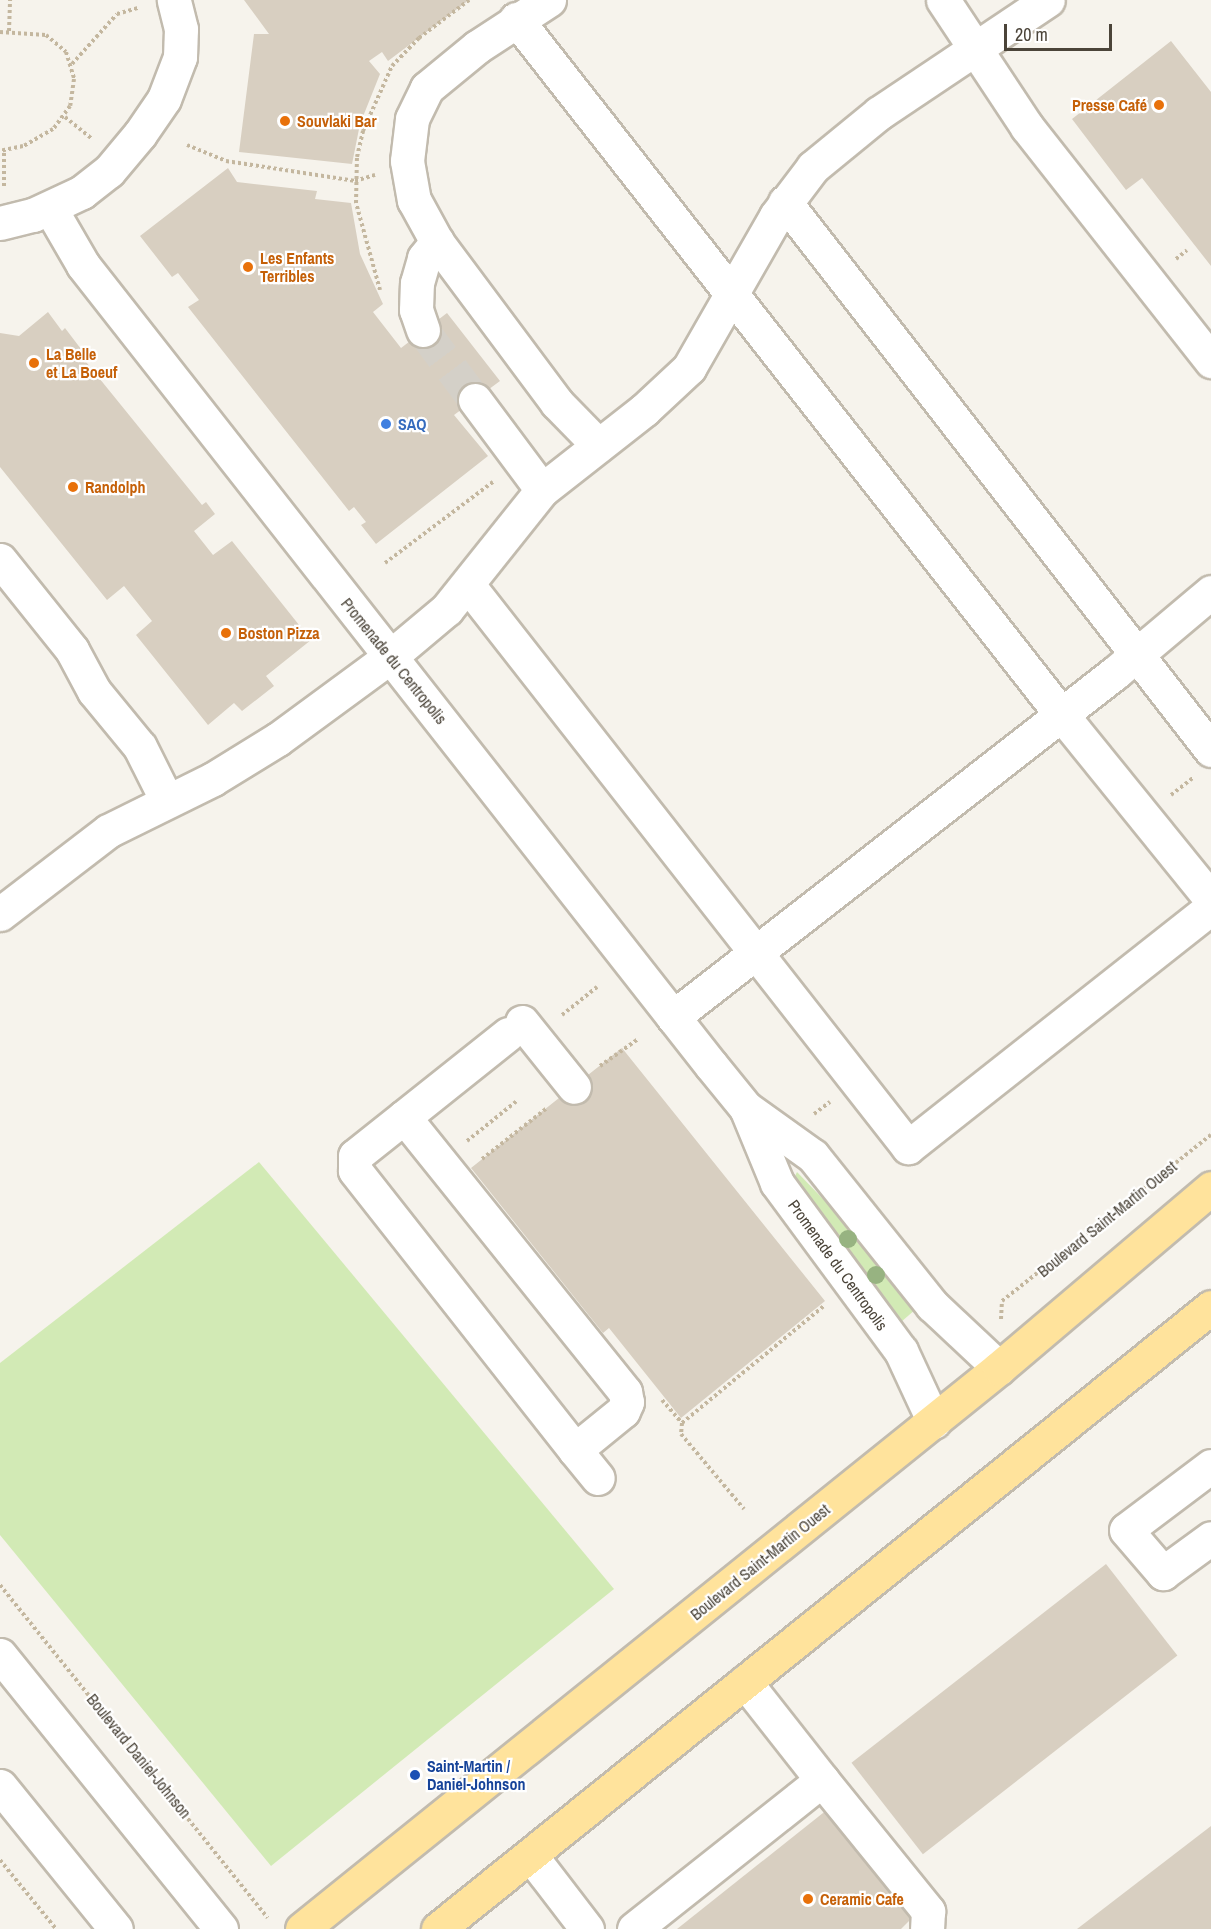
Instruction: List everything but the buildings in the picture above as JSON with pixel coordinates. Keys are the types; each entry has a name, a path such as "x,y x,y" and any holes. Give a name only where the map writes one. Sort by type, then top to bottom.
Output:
{"main road":[{"name":"Boulevard Saint-Martin Ouest","path":"302,1929 934,1422 1211,1188"},
{"path":"438,1929 1211,1307"}],"street":[{"path":"2,208 50,208 82,192 109,171 164,99 180,57 181,29 174,0"},
{"path":"549,0 516,19 438,78 417,104 407,140 409,181 421,217 437,242 558,403 598,445"},
{"path":"943,0 1027,127 1211,362"},
{"path":"0,914 88,843 213,779 269,745 391,656 468,585 542,490 690,368 733,297 785,202 813,167 837,146 974,47 1048,0"},
{"path":"516,19 1061,714 1211,899"},
{"path":"785,202 1208,741"},
{"name":"Promenade du Centropolis","path":"50,208 83,265 746,1108 813,1156 932,1305 999,1368"},
{"path":"423,330 416,310 417,283 424,258 437,242"},
{"path":"475,400 542,490"},
{"path":"0,560 72,650 94,691 140,747 167,801"},
{"path":"468,585 908,1147 1211,908"},
{"path":"673,1017 1139,654 1211,592"},
{"path":"574,1087 515,1028 356,1156 356,1170 598,1478"},
{"name":"Promenade du Centropolis","path":"746,1108 777,1183 901,1351 934,1422"},
{"path":"404,1117 625,1392 627,1402 623,1411 575,1450"},
{"path":"1211,1466 1126,1530 1163,1573 1211,1538"},
{"path":"0,1655 221,1929"},
{"path":"745,1682 928,1911 927,1929"},
{"path":"634,1929 822,1780"},
{"path":"0,1786 116,1929"},
{"path":"531,1856 587,1929"}],"path":[{"path":"9,31 10,0"},
{"path":"72,64 117,14 138,8"},
{"path":"0,32 46,35 66,52 72,64 74,91 64,117 38,140 2,151 2,208"},
{"path":"64,117 97,142"},
{"path":"187,145 226,161 355,181 382,175"},
{"path":"386,563 498,478"},
{"path":"559,1017 597,987"},
{"path":"475,1165 638,1039"},
{"path":"460,1146 518,1100"},
{"name":"Boulevard Saint-Martin Ouest","path":"1002,1301 1211,1136"},
{"path":"744,1509 681,1434 682,1423 830,1301"},
{"path":"658,1395 682,1423"},
{"name":"Boulevard Daniel-Johnson","path":"0,1585 255,1899 274,1929"},
{"path":"0,1860 56,1929"}],"green space":[{"path":"259,1162 614,1589 271,1866 0,1535 0,1363"},
{"path":"797,1172 851,1228 916,1309 901,1322 850,1258 795,1176"}],"tunnel":[{"path":"423,330 475,400"}],"place":[{"name":"Presse Café","path":"1159,105"},
{"name":"Souvlaki Bar","path":"285,121"},
{"name":"Les Enfants Terribles","path":"248,267"},
{"name":"La Belle et La Boeuf","path":"34,363"},
{"name":"SAQ","path":"386,424"},
{"name":"Randolph","path":"73,487"},
{"name":"Boston Pizza","path":"226,633"},
{"name":"Saint-Martin / Daniel-Johnson","path":"415,1775"},
{"name":"Ceramic Cafe","path":"808,1899"}]}
